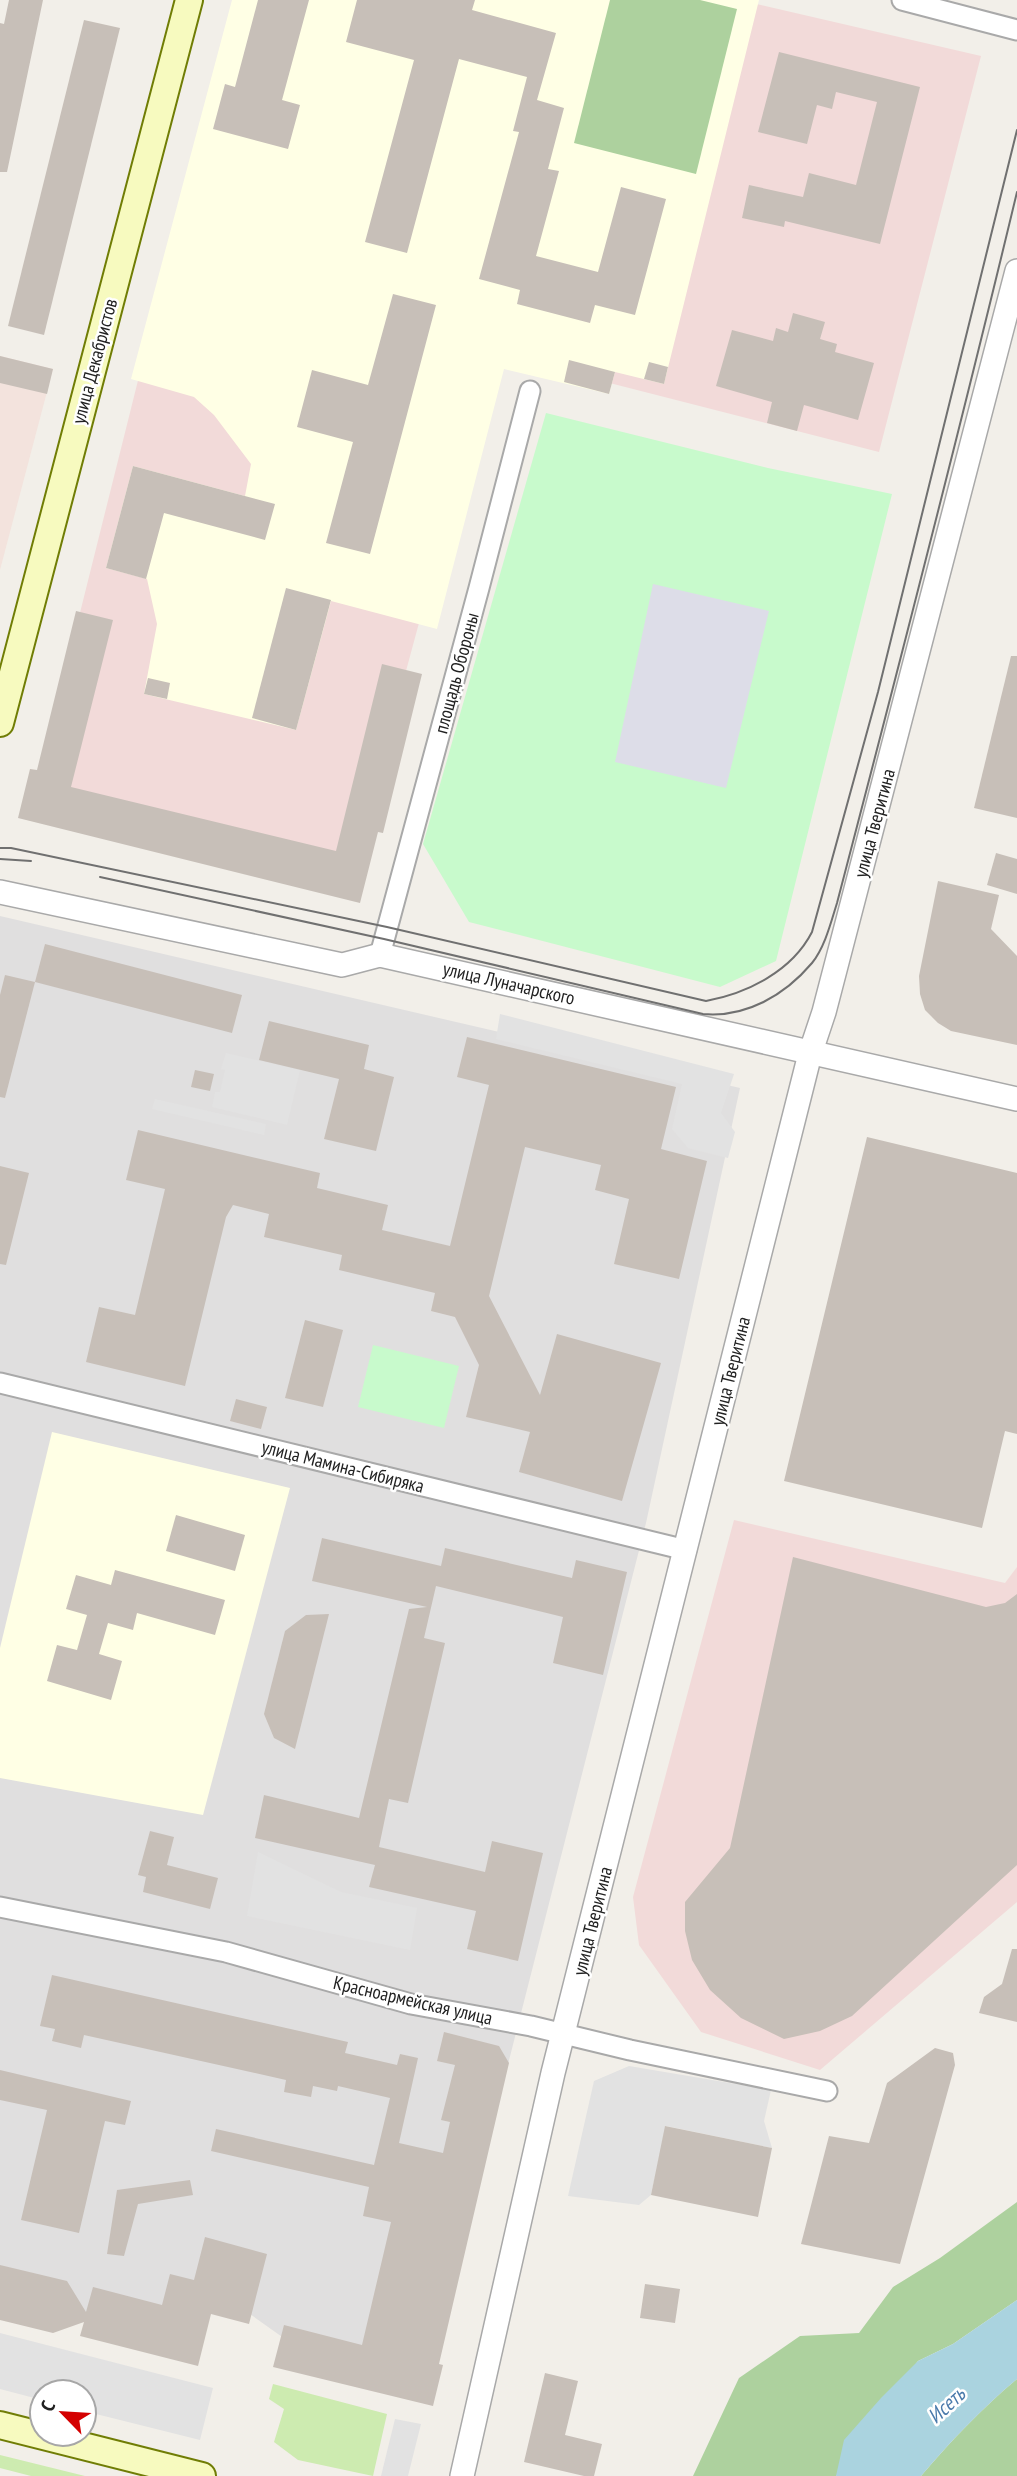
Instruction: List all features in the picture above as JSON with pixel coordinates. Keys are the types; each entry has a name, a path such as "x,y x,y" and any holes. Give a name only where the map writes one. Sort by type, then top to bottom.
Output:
{"main road":[{"name":"улица Декабристов","path":"0,723 188,0"},
{"path":"0,2425 202,2476"}],"street":[{"path":"902,0 1017,30"},
{"name":"улица Тверитина","path":"462,2476 553,2073 810,1054 831,986 1017,271"},
{"name":"площадь Обороны","path":"380,955 530,391"},
{"name":"улица Луначарского","path":"0,891 342,965 380,955 1017,1099"},
{"name":"улица Мамина-Сибиряка","path":"0,1383 685,1550"},
{"name":"Красноармейская улица","path":"0,1907 226,1952 411,2004 827,2091"}],"shaded area":[{"path":"232,0 759,0 664,384 615,372 609,394 504,369 437,629 331,601 296,730 144,694 157,624 147,579 106,568 133,466 245,496 251,464 214,415 194,397 131,379"},
{"path":"233,0 739,0 981,56 879,452 492,353 350,878 34,797"},
{"path":"0,356 53,369 0,570"},
{"path":"653,584 769,611 726,788 615,762"},
{"path":"0,916 740,1088 646,1523 427,2382 302,2351 226,2297 121,2332 0,2294"},
{"path":"500,1014 734,1074 721,1113 735,1132 728,1158 688,1148 672,1129 682,1084 496,1039"},
{"path":"226,1053 300,1070 287,1125 212,1107 215,1092 220,1092 225,1070 221,1069"},
{"path":"155,1099 266,1124 264,1135 152,1109"},
{"path":"52,1432 290,1488 203,1815 0,1778 0,1648"},
{"path":"734,1520 1005,1583 1017,1567 1017,1902 820,2070 701,2032 639,1945 633,1897"},
{"path":"258,1852 341,1892 417,1908 410,1950 247,1916"},
{"path":"629,2066 771,2090 764,2121 772,2148 666,2126 651,2195 639,2205 568,2196 594,2081"},
{"path":"0,2333 213,2388 200,2440 98,2414 98,2378 28,2378 28,2396 0,2389"},
{"path":"395,2419 421,2424 408,2476 381,2476"}],"green space":[{"path":"610,0 700,0 737,9 696,174 574,143"},
{"path":"546,413 768,468 892,494 776,961 720,987 469,922 423,844"},
{"path":"373,1345 459,1366 444,1428 358,1407"},
{"path":"1017,2202 1017,2300 953,2344 918,2361 836,2476 693,2476 739,2378 800,2336 859,2333 893,2287 940,2258"},
{"path":"1017,2379 1017,2476 921,2476 967,2426"},
{"path":"273,2384 387,2414 373,2476 298,2460 274,2442 284,2409 269,2399"},
{"path":"0,2455 85,2476 31,2476 0,2468"}],"water":[{"name":"Исеть","path":"1017,2300 1017,2379 967,2426 921,2476 836,2476 844,2440 918,2361 953,2344"}],"building":[{"path":"9,0 43,0 7,172 0,172 0,23 4,24"},
{"path":"258,0 309,0 282,100 300,105 288,149 213,129 225,84 235,87"},
{"path":"357,0 475,0 472,10 556,33 537,100 564,108 548,169 559,171 536,256 598,272 621,187 666,199 635,315 595,305 590,323 517,304 520,290 479,279 519,132 513,131 527,77 459,59 407,253 365,242 414,60 346,42"},
{"path":"84,20 120,28 44,335 8,326"},
{"path":"779,52 920,87 880,244 785,221 784,227 742,218 749,185 803,197 809,173 856,185 877,102 836,92 832,109 817,105 807,144 758,132"},
{"path":"393,294 436,305 370,554 326,543 353,442 297,427 312,370 368,385"},
{"path":"793,313 825,322 820,339 837,344 835,352 874,363 858,420 804,405 797,431 767,423 772,402 716,386 732,330 773,341 776,328 788,332"},
{"path":"0,356 53,369 47,394 0,383"},
{"path":"569,360 615,372 609,394 564,382"},
{"path":"649,362 668,367 664,384 644,379"},
{"path":"133,466 275,504 265,540 164,513 146,579 106,568"},
{"path":"286,588 331,600 296,730 252,718"},
{"path":"76,611 113,620 71,787 336,851 382,664 422,674 383,833 378,832 360,903 18,818 30,769 37,770"},
{"path":"1011,656 1017,656 1017,818 974,808"},
{"path":"148,678 170,683 167,699 144,694"},
{"path":"996,853 1017,859 1017,894 987,885"},
{"path":"938,881 999,895 991,929 1017,956 1017,1045 951,1031 925,1010 920,994 919,976"},
{"path":"45,944 242,995 232,1033 35,982"},
{"path":"5,975 35,982 5,1098 0,1097 0,995"},
{"path":"269,1021 369,1045 364,1069 394,1077 376,1151 324,1139 339,1079 259,1060"},
{"path":"467,1037 676,1087 661,1149 707,1161 679,1279 614,1264 629,1199 595,1190 601,1165 525,1147 489,1296 540,1395 557,1334 661,1363 622,1501 519,1472 530,1432 466,1417 479,1365 455,1317 431,1311 435,1293 339,1270 342,1255 264,1237 269,1214 233,1205 226,1217 185,1386 86,1362 99,1307 135,1315 165,1189 126,1180 138,1130 320,1173 317,1188 388,1205 382,1230 450,1246 489,1085 457,1077"},
{"path":"195,1070 214,1074 210,1091 191,1087"},
{"path":"867,1137 1017,1173 1017,1434 1005,1431 982,1528 784,1481"},
{"path":"0,1166 29,1173 6,1265 0,1264"},
{"path":"305,1320 343,1330 323,1407 285,1398"},
{"path":"236,1399 267,1407 261,1429 230,1421"},
{"path":"176,1515 245,1535 235,1571 166,1551"},
{"path":"322,1538 441,1566 445,1548 572,1578 576,1560 627,1572 603,1675 553,1663 563,1617 436,1586 424,1638 445,1643 408,1803 389,1799 379,1847 485,1872 492,1841 543,1853 518,1961 467,1949 476,1911 369,1887 375,1865 255,1838 264,1795 359,1818 409,1609 427,1607 312,1581"},
{"path":"793,1557 986,1607 1005,1603 1017,1594 1017,1865 852,2016 820,2031 784,2039 741,2018 710,1990 692,1960 685,1931 685,1902 730,1848"},
{"path":"115,1570 225,1600 215,1635 137,1613 133,1630 108,1623 99,1654 122,1661 111,1700 47,1681 57,1645 77,1650 87,1615 66,1609 76,1575 111,1585"},
{"path":"329,1614 295,1749 274,1738 264,1714 285,1631 306,1615"},
{"path":"150,1831 174,1837 167,1865 218,1878 210,1909 143,1892 146,1877 138,1875"},
{"path":"1012,1949 1017,1949 1017,2022 979,2013 984,1997 1002,1984"},
{"path":"52,1975 348,2042 345,2053 397,2065 400,2054 418,2058 399,2143 443,2153 450,2122 441,2120 455,2065 437,2061 444,2032 499,2046 509,2063 439,2364 443,2365 433,2406 273,2367 284,2325 362,2345 391,2222 363,2216 369,2187 211,2151 216,2129 374,2165 390,2098 338,2086 337,2091 313,2086 311,2097 284,2092 286,2080 84,2035 81,2048 52,2041 55,2029 40,2026"},
{"path":"935,2048 953,2053 955,2065 900,2264 801,2244 829,2136 869,2143 887,2083"},
{"path":"0,2070 131,2101 125,2125 105,2121 79,2233 21,2220 47,2110 0,2100"},
{"path":"665,2126 772,2148 758,2217 651,2195"},
{"path":"190,2180 193,2195 138,2204 124,2256 107,2254 117,2190"},
{"path":"205,2237 267,2254 249,2324 211,2314 198,2366 80,2336 84,2322 53,2333 0,2320 0,2265 67,2281 86,2312 93,2287 162,2305 170,2274 194,2280"},
{"path":"645,2284 680,2289 675,2323 640,2318"},
{"path":"545,2373 578,2381 565,2435 602,2444 594,2476 524,2462"}],"tram line":[{"path":"0,848 11,848 387,927 706,1001 753,986 781,969 793,958 812,932 878,692 1017,130"},
{"path":"100,877 384,939 703,1014 749,1008 764,1002 790,985 817,957 837,903 1017,192"},
{"path":"0,859 31,861"}]}
